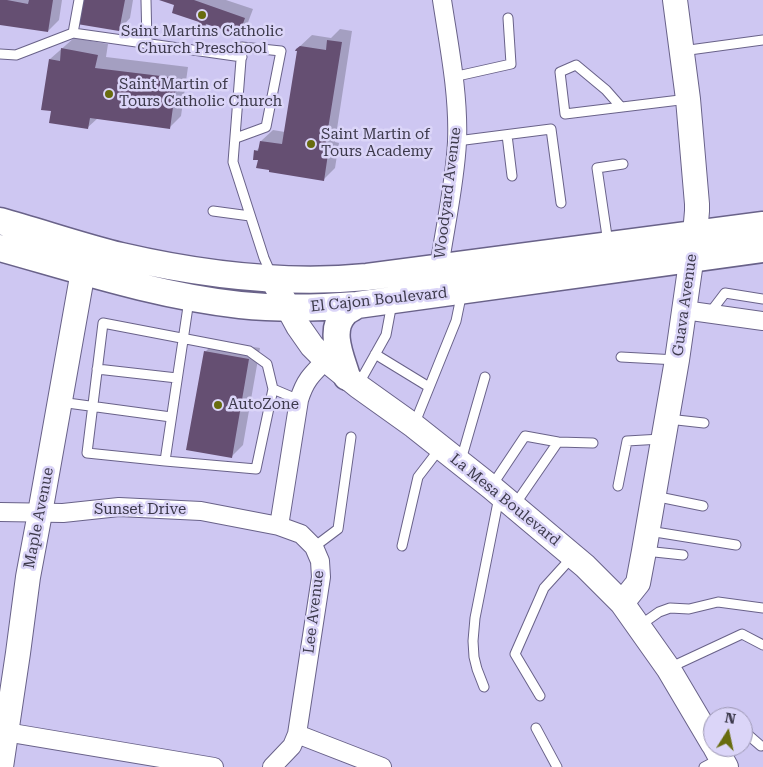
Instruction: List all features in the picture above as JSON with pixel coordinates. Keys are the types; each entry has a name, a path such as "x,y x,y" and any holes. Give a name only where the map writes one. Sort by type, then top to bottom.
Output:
{"main road":[{"name":"El Cajon Boulevard","path":"0,221 130,258 188,270 273,280 340,280 608,246 763,249"},
{"name":"El Cajon Boulevard","path":"0,248 145,288 189,297 244,305 324,308 462,290 694,247 763,226"},
{"path":"352,381 338,347 337,330 342,315 357,305"}],"street":[{"name":"Woodyard Avenue","path":"439,268 457,142 453,77 442,0"},
{"name":"Guava Avenue","path":"622,603 638,583 666,429 694,247 697,204 688,99 675,0"},
{"name":"Maple Avenue","path":"2,767 3,732 28,577 84,271"},
{"name":"La Mesa Boulevard","path":"273,280 304,335 326,360 414,426 501,496 585,566 622,603 668,668 703,731"},
{"path":"684,310 763,321"},
{"path":"279,526 299,400 303,386 326,360"},
{"name":"Sunset Drive","path":"0,512 63,513 119,507 192,510 279,526"},
{"name":"Lee Avenue","path":"274,766 292,746 297,734 321,577 320,561 314,547 300,534 279,526"},
{"path":"3,732 214,767"},
{"path":"297,734 382,767"}],"lane":[{"path":"73,32 79,0"},
{"path":"146,0 147,44"},
{"path":"453,77 511,64 508,18"},
{"path":"0,54 16,55 73,32 242,57"},
{"path":"682,51 763,40"},
{"path":"236,138 266,127 281,51 242,47 233,162 273,280"},
{"path":"621,107 606,90 576,65 560,72 565,114 688,99"},
{"path":"457,142 551,129 561,203"},
{"path":"507,135 512,176"},
{"path":"608,246 597,168 623,164"},
{"path":"213,211 250,216"},
{"path":"414,426 456,321 462,290"},
{"path":"709,314 725,293 763,299"},
{"path":"165,461 189,297"},
{"path":"352,381 375,354 386,335 392,300"},
{"path":"103,323 249,351 267,364 272,389 256,469 86,453 97,370 103,323"},
{"path":"375,354 429,388"},
{"path":"621,357 677,360"},
{"path":"97,370 177,378"},
{"path":"460,463 485,377"},
{"path":"272,389 299,400"},
{"path":"60,402 171,417"},
{"path":"618,486 627,441 666,429 704,423"},
{"path":"484,687 474,658 475,618 501,496 526,436 558,442 593,443"},
{"path":"314,547 338,529 351,437"},
{"path":"501,496 558,442"},
{"path":"402,546 418,477 441,447"},
{"path":"654,496 703,506"},
{"path":"646,541 736,545"},
{"path":"646,541 684,555"},
{"path":"540,696 515,654 544,588 573,556"},
{"path":"639,626 659,612 670,608 689,608 718,602 763,608"},
{"path":"668,668 742,634 763,645"},
{"path":"536,728 557,767"},
{"path":"753,740 761,746"}],"building":[{"path":"0,0 28,4 29,0 53,0 48,32 0,25"},
{"path":"83,0 125,0 119,31 77,24"},
{"path":"159,0 194,0 245,18 239,35 206,24 204,30 197,28 199,22 172,13 174,5"},
{"path":"327,40 342,42 324,154 328,154 324,181 256,168 258,160 253,160 254,150 258,151 260,141 282,144 296,49 300,46 326,50"},
{"name":"Saint Martin of Tours Catholic Church","path":"61,48 98,55 95,68 177,78 170,129 90,118 88,129 49,123 51,111 41,110 49,59 60,61"},
{"name":"AutoZone","path":"204,351 249,359 232,458 186,450"}],"place":[{"name":"Saint Martins Catholic Church Preschool","path":"202,15"},
{"name":"Saint Martin of Tours Catholic Church","path":"109,94"},
{"name":"Saint Martin of Tours Academy","path":"311,144"},
{"name":"AutoZone","path":"218,405"}]}
